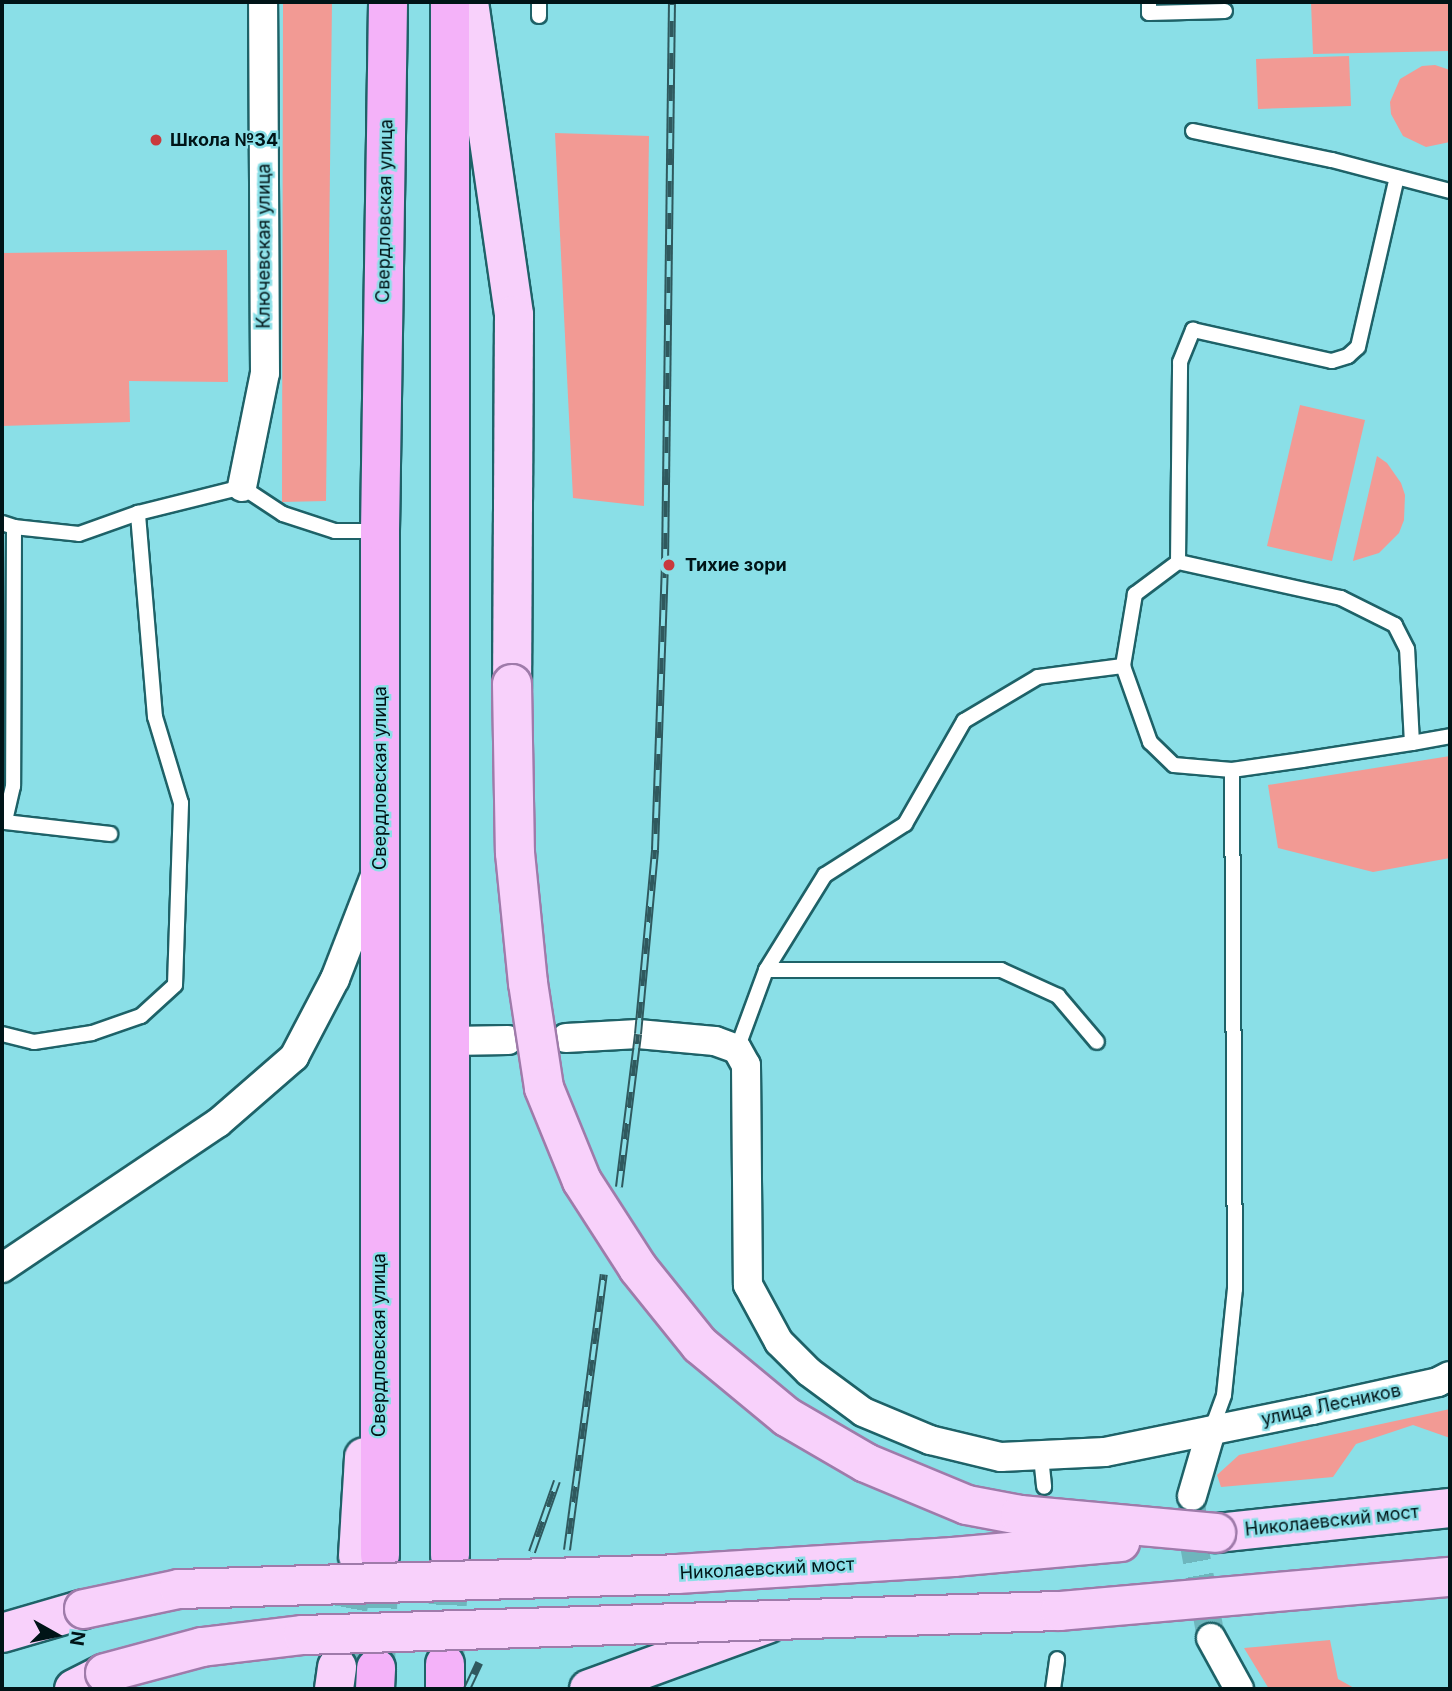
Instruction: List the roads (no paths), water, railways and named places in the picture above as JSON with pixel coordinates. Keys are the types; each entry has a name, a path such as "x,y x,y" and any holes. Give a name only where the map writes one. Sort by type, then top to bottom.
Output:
{"highway":[{"name":"Свердловская улица","path":"369,1556 378,1249 380,531 387,2"},
{"path":"450,2 450,1555"}],"main road":[{"path":"469,2 514,315 512,684 515,853 528,983 544,1088 582,1181 638,1268 700,1345 787,1418 866,1463 967,1505 1020,1515 1216,1533"},
{"name":"Николаевский мост","path":"2,1633 84,1609 179,1589 677,1574 953,1557 1450,1508"},
{"path":"89,1681 202,1647 303,1635 773,1623 1060,1611 1450,1577"},
{"path":"589,1689 773,1623"}],"street":[{"name":"Ключевская улица","path":"242,487 265,373 263,2"},
{"path":"2,1268 218,1123 294,1057 335,979 381,861"},
{"path":"566,1038 638,1034 715,1041 737,1049"},
{"path":"451,1041 508,1040"},
{"name":"улица Лесников","path":"737,1049 746,1065 748,1285 779,1342 809,1371 863,1412 930,1440 1001,1457 1041,1457 1105,1452 1211,1432 1426,1384 1450,1376"},
{"path":"1192,1496 1211,1432"},
{"path":"1211,1638 1239,1689"}],"lane":[{"path":"1149,2 1149,13 1225,11"},
{"path":"1193,131 1450,191"},
{"path":"1178,562 1180,362 1193,330 1332,361 1358,348 1396,177"},
{"path":"110,834 3,822 13,786 8,525 79,534 138,513 242,487 283,513 335,530 380,531"},
{"path":"2,1034 34,1042 93,1033 141,1016 176,985 181,803 155,717 138,513"},
{"path":"1412,743 1407,649 1395,625 1341,598 1178,562 1135,594 1123,666 1150,742 1174,765 1232,770 1412,743 1450,736"},
{"path":"737,1049 766,970 825,875 905,824 964,721 1038,677 1123,666"},
{"path":"1211,1432 1224,1395 1235,1289 1232,770"},
{"path":"766,970 1001,970 1058,996 1097,1042"},
{"path":"1041,1457 1045,1487"},
{"path":"1053,1689 1057,1659"}],"tunnel":[{"path":"1192,1496 1192,1534 1211,1638"},
{"path":"376,1665 380,1555"},
{"path":"445,1662 450,1555"},
{"path":"338,1664 358,1556"}],"railway":[{"path":"619,1187 638,1034 655,850 665,565 672,2"},
{"path":"567,1550 604,1274"},
{"path":"532,1552 557,1481"},
{"path":"467,1689 479,1663"}],"place":[{"name":"Школа №34","path":"156,140"},
{"name":"Тихие зори","path":"669,565"}]}
